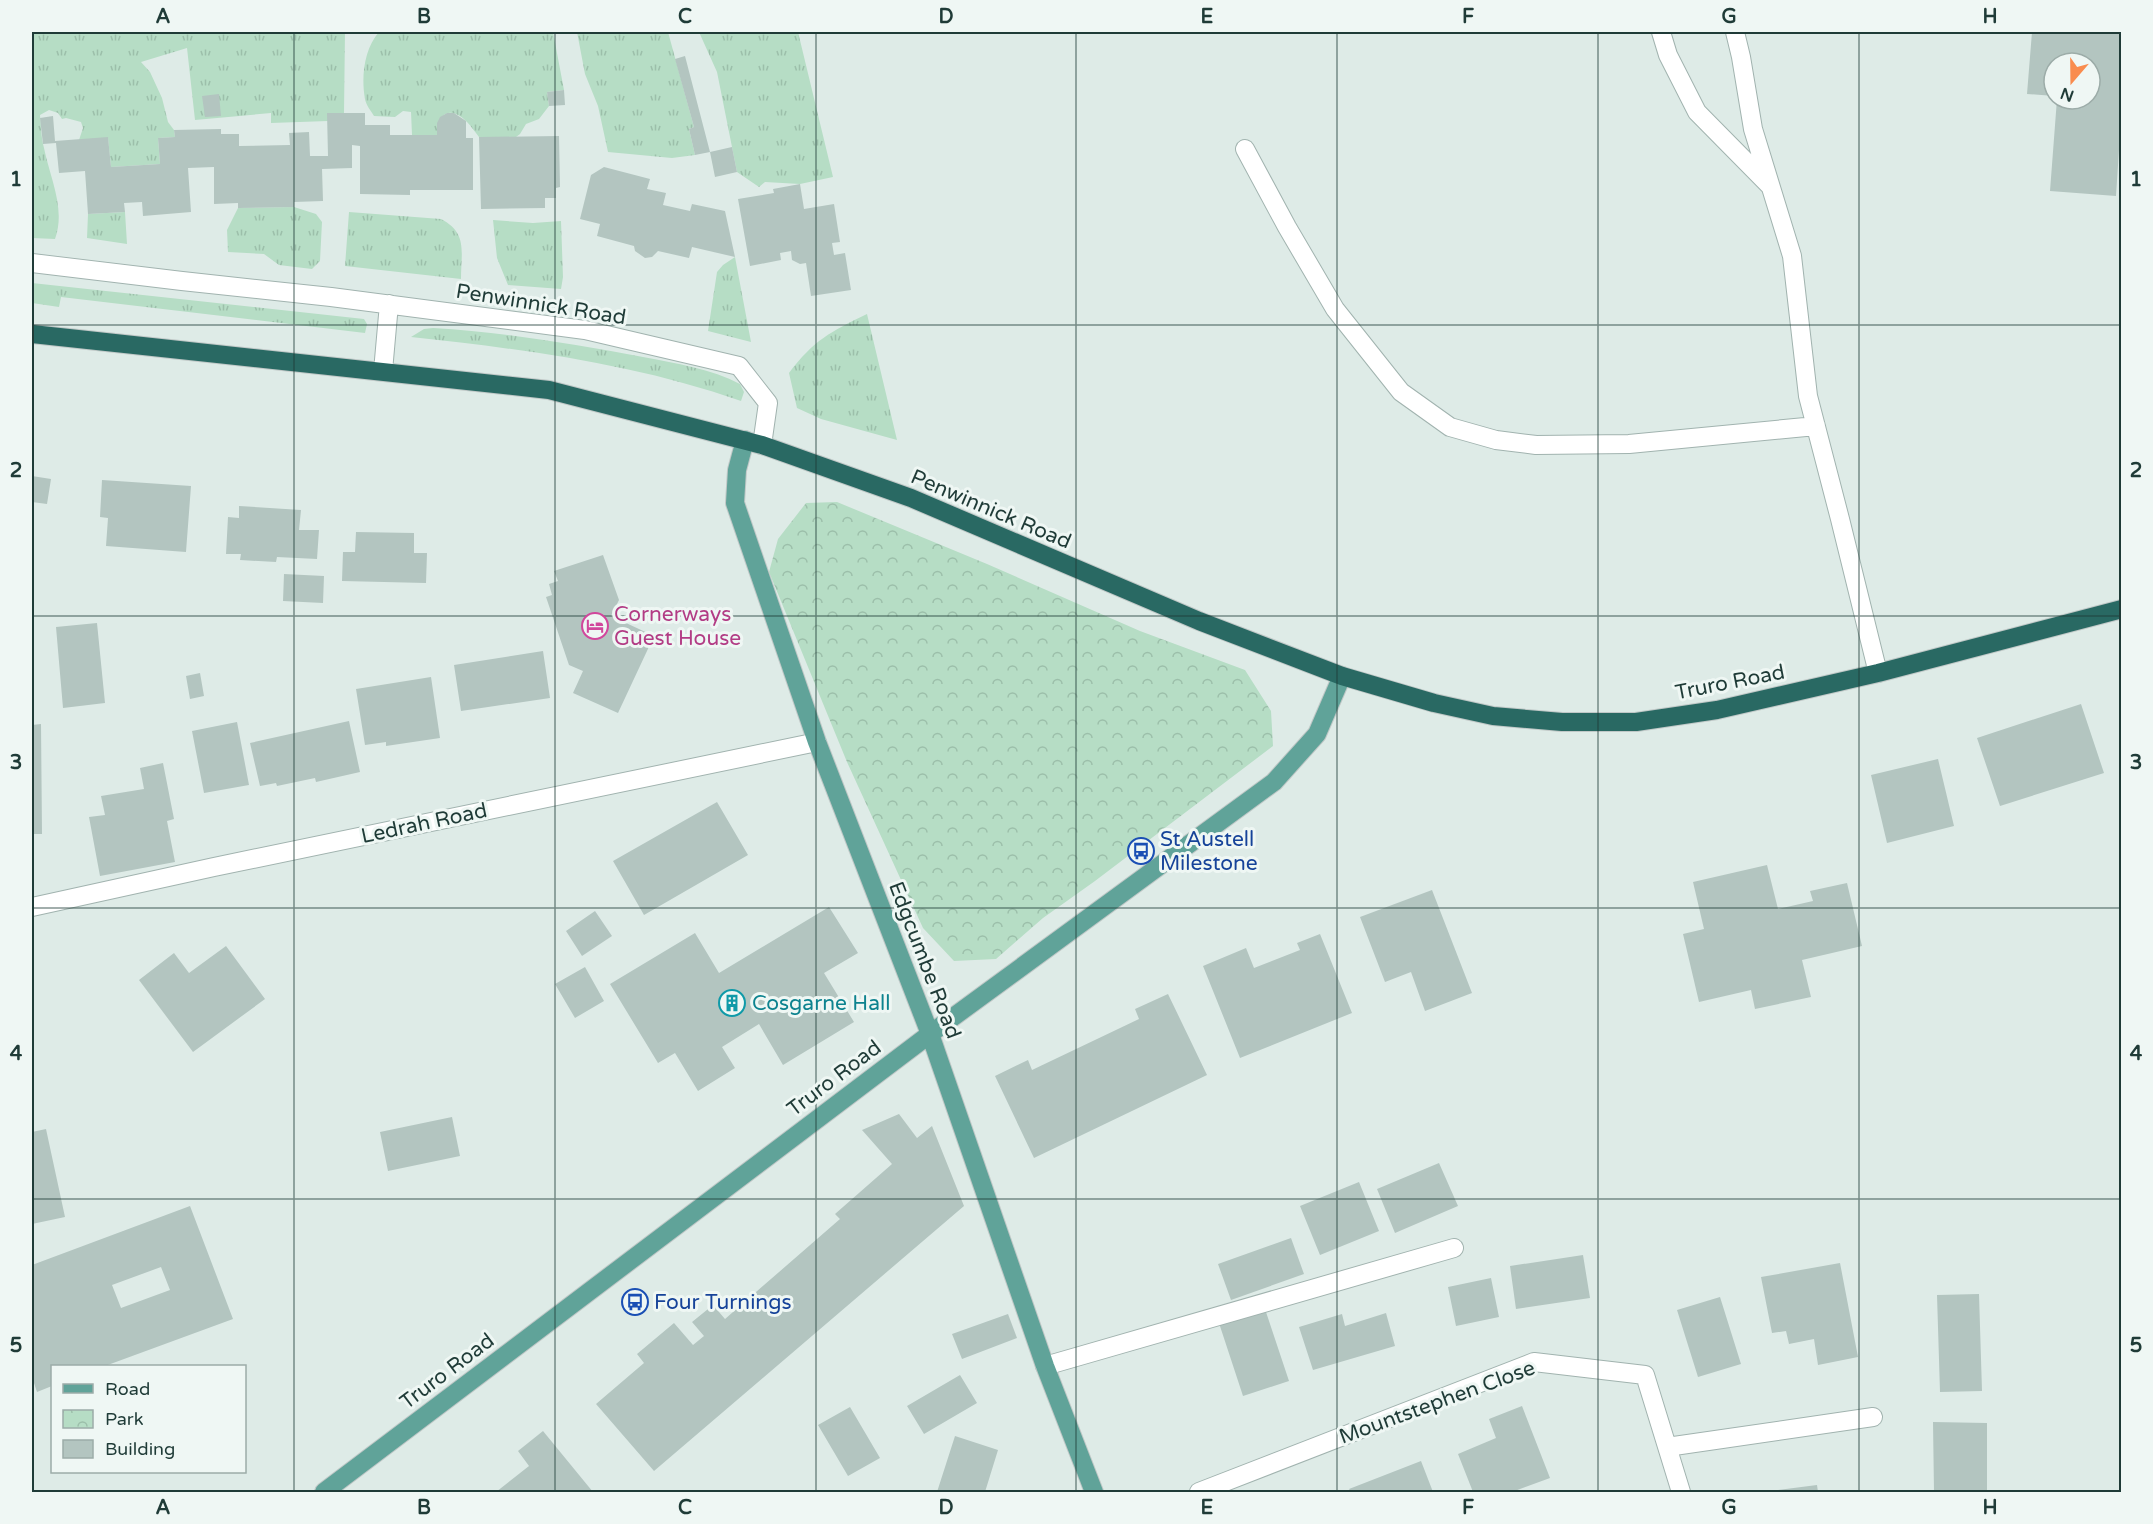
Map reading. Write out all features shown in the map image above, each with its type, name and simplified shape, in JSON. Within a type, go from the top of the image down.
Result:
[{"type":"highway","name":"Penwinnick Road","points":[[32,334],[549,390],[753,442],[911,498],[1200,621]]},
{"type":"highway","name":"Truro Road","points":[[1200,621],[1342,676],[1434,703],[1494,716],[1562,722],[1636,722],[1717,710],[1878,673],[2121,609]]},
{"type":"main road","name":"Edgcumbe Road","points":[[753,442],[737,470],[735,502],[817,742],[930,1034],[1045,1366],[1094,1492]]},
{"type":"main road","name":"Truro Road","points":[[324,1492],[930,1034],[1274,782],[1317,734],[1342,676]]},
{"type":"street","points":[[1661,32],[1668,55],[1697,112],[1771,188]]},
{"type":"street","points":[[1735,32],[1754,129],[1792,256],[1808,396],[1878,673]]},
{"type":"street","points":[[1245,149],[1335,309],[1401,392],[1450,427],[1496,440],[1536,445],[1629,444],[1816,426]]},
{"type":"street","name":"Penwinnick Road","points":[[32,262],[389,304],[585,330],[739,366],[768,403],[753,442]]},
{"type":"street","points":[[383,371],[389,304]]},
{"type":"street","name":"Ledrah Road","points":[[32,907],[817,742]]},
{"type":"street","points":[[1045,1366],[1454,1248]]},
{"type":"street","name":"Mountstephen Close","points":[[1199,1492],[1534,1362],[1645,1375],[1680,1492]]},
{"type":"street","points":[[1666,1447],[1873,1417]]},
{"type":"green space","points":[[32,32],[345,32],[344,113],[328,121],[271,123],[271,113],[195,120],[187,48],[141,62],[150,72],[162,98],[168,122],[174,130],[175,137],[158,138],[160,164],[111,167],[108,138],[79,140],[83,128],[81,122],[62,119],[58,113],[49,110],[40,115],[43,144],[56,194],[59,216],[55,239],[32,238]]},
{"type":"green space","points":[[379,32],[553,32],[564,90],[547,92],[549,106],[539,119],[526,124],[516,137],[479,137],[461,117],[450,113],[439,121],[437,135],[412,135],[411,112],[403,111],[395,117],[374,116],[367,106],[363,82],[365,64],[370,47]]},
{"type":"green space","points":[[577,32],[668,32],[694,127],[689,129],[695,155],[672,158],[608,152],[598,106],[585,74]]},
{"type":"green space","points":[[699,32],[798,32],[833,177],[800,184],[765,182],[759,187],[737,172],[717,72]]},
{"type":"green space","points":[[294,207],[316,214],[322,222],[320,261],[312,269],[279,265],[264,254],[228,252],[227,230],[238,208]]},
{"type":"green space","points":[[125,212],[127,244],[87,238],[88,214]]},
{"type":"green space","points":[[349,212],[441,219],[450,224],[456,230],[461,244],[461,279],[345,266]]},
{"type":"green space","points":[[493,220],[533,223],[561,221],[563,277],[561,289],[508,285],[497,258]]},
{"type":"green space","points":[[735,257],[751,342],[708,331],[717,272]]},
{"type":"green space","points":[[32,283],[364,319],[367,324],[365,333],[61,297],[59,307],[32,303]]},
{"type":"green space","points":[[867,314],[897,440],[821,419],[797,408],[789,373],[807,352],[824,338]]},
{"type":"green space","points":[[424,329],[539,339],[680,364],[729,379],[740,384],[744,392],[741,401],[701,388],[620,368],[537,353],[411,337]]},
{"type":"green space","points":[[837,502],[1140,631],[1245,670],[1271,711],[1273,746],[1043,918],[996,959],[954,961],[923,928],[847,762],[769,572],[778,539],[806,503]]},
{"type":"building","points":[[2032,32],[2121,32],[2121,119],[2116,196],[2050,191],[2056,111],[2102,111],[2102,51],[2042,51],[2042,95],[2027,94]]},
{"type":"building","points":[[685,56],[710,152],[695,155],[689,129],[694,127],[675,59]]},
{"type":"building","points":[[564,90],[565,105],[549,106],[547,92]]},
{"type":"building","points":[[219,94],[221,116],[205,117],[202,96]]},
{"type":"building","points":[[327,113],[365,113],[365,125],[390,125],[390,135],[437,135],[437,123],[440,117],[447,113],[454,113],[466,121],[466,138],[473,138],[473,190],[410,190],[410,195],[360,194],[360,146],[352,145],[352,168],[322,169],[323,201],[294,202],[294,207],[238,208],[238,203],[214,204],[214,167],[188,168],[191,212],[143,216],[142,202],[124,203],[125,212],[88,214],[85,171],[59,173],[56,143],[43,144],[40,118],[53,116],[55,141],[108,137],[111,167],[160,164],[158,138],[175,137],[174,130],[221,129],[221,134],[239,134],[239,146],[290,145],[289,133],[309,132],[310,156],[328,156]]},
{"type":"building","points":[[559,136],[560,187],[556,188],[556,198],[545,198],[545,208],[481,209],[479,137]]},
{"type":"building","points":[[732,147],[737,172],[715,177],[710,152]]},
{"type":"building","points":[[604,167],[650,179],[647,189],[666,193],[663,205],[690,211],[692,204],[725,211],[735,257],[692,247],[689,258],[658,251],[652,257],[645,258],[635,251],[634,246],[597,236],[600,224],[580,219],[591,175]]},
{"type":"building","points":[[800,184],[804,209],[834,204],[840,242],[832,243],[834,255],[845,253],[851,290],[811,296],[806,263],[800,264],[792,260],[791,251],[780,253],[781,260],[750,266],[738,199],[774,193],[773,189]]},
{"type":"building","points":[[32,476],[51,479],[47,504],[32,502]]},
{"type":"building","points":[[102,480],[191,486],[186,552],[106,546],[108,518],[100,517]]},
{"type":"building","points":[[239,506],[301,510],[299,530],[319,530],[317,559],[277,557],[276,562],[240,560],[241,554],[226,554],[228,517],[239,518]]},
{"type":"building","points":[[356,532],[414,533],[414,553],[427,553],[426,583],[342,581],[343,552],[355,552]]},
{"type":"building","name":"Cornerways Guest House","points":[[603,555],[619,600],[611,616],[654,636],[618,713],[573,693],[583,671],[569,665],[546,597],[552,595],[549,584],[558,581],[554,571]]},
{"type":"building","points":[[284,574],[324,576],[323,603],[283,601]]},
{"type":"building","points":[[97,623],[105,703],[63,708],[56,627]]},
{"type":"building","points":[[543,651],[550,698],[461,711],[454,665]]},
{"type":"building","points":[[200,673],[204,696],[190,699],[186,676]]},
{"type":"building","points":[[431,677],[440,738],[386,746],[386,742],[365,745],[356,689]]},
{"type":"building","points":[[2081,704],[2104,773],[2000,806],[1977,738]]},
{"type":"building","points":[[349,721],[360,772],[316,782],[315,778],[277,786],[276,783],[260,786],[250,743]]},
{"type":"building","points":[[237,722],[249,785],[204,793],[192,731]]},
{"type":"building","points":[[41,724],[42,834],[32,834],[32,725]]},
{"type":"building","points":[[1938,759],[1954,826],[1887,843],[1871,775]]},
{"type":"building","points":[[163,763],[174,819],[167,821],[175,862],[100,876],[89,817],[105,815],[101,796],[144,789],[140,768]]},
{"type":"building","points":[[717,802],[748,855],[644,915],[613,861]]},
{"type":"building","points":[[1767,865],[1778,909],[1813,901],[1810,891],[1847,883],[1862,946],[1802,960],[1811,997],[1755,1009],[1751,990],[1699,1002],[1683,934],[1704,929],[1693,882]]},
{"type":"building","points":[[1432,890],[1472,993],[1425,1011],[1411,972],[1385,982],[1360,917]]},
{"type":"building","name":"Cosgarne Hall","points":[[829,907],[858,953],[824,973],[854,1022],[783,1065],[759,1024],[722,1047],[735,1068],[698,1091],[675,1053],[658,1063],[610,984],[695,933],[719,973]]},
{"type":"building","points":[[595,911],[612,936],[582,956],[566,931]]},
{"type":"building","points":[[1320,934],[1352,1013],[1240,1058],[1203,966],[1246,948],[1254,968],[1300,950],[1297,943]]},
{"type":"building","points":[[226,946],[265,999],[193,1052],[139,980],[174,953],[189,973]]},
{"type":"building","points":[[585,967],[604,1001],[575,1018],[555,984]]},
{"type":"building","points":[[1168,994],[1207,1075],[1034,1158],[995,1076],[1028,1060],[1032,1070],[1139,1019],[1135,1009]]},
{"type":"building","points":[[899,1114],[917,1138],[932,1126],[964,1206],[654,1471],[596,1404],[644,1363],[637,1354],[674,1323],[693,1345],[704,1336],[692,1322],[713,1305],[725,1319],[840,1219],[835,1214],[892,1164],[862,1130]]},
{"type":"building","points":[[452,1117],[460,1156],[388,1171],[380,1132]]},
{"type":"building","points":[[46,1129],[65,1217],[32,1224],[32,1132]]},
{"type":"building","points":[[1439,1163],[1458,1206],[1395,1233],[1377,1189]]},
{"type":"building","points":[[1359,1182],[1379,1231],[1320,1255],[1300,1206]]},
{"type":"building","points":[[190,1206],[233,1319],[108,1365],[51,1365],[51,1386],[37,1392],[32,1377],[32,1265]],"holes":[[[161,1267],[170,1290],[121,1308],[112,1285]]]},
{"type":"building","points":[[1291,1238],[1304,1274],[1231,1300],[1218,1264]]},
{"type":"building","points":[[1583,1255],[1590,1298],[1516,1309],[1510,1266]]},
{"type":"building","points":[[1840,1263],[1858,1357],[1818,1365],[1814,1339],[1789,1344],[1786,1331],[1772,1333],[1761,1277]]},
{"type":"building","points":[[1491,1278],[1499,1317],[1456,1326],[1448,1287]]},
{"type":"building","points":[[1979,1294],[1982,1391],[1940,1392],[1937,1295]]},
{"type":"building","points":[[1720,1297],[1741,1364],[1698,1377],[1677,1310]]},
{"type":"building","points":[[1263,1303],[1289,1381],[1243,1396],[1217,1317]]},
{"type":"building","points":[[1386,1313],[1395,1346],[1313,1370],[1299,1327],[1342,1314],[1345,1326]]},
{"type":"building","points":[[1008,1314],[1017,1338],[962,1359],[952,1334]]},
{"type":"building","points":[[960,1375],[977,1403],[924,1434],[907,1406]]},
{"type":"building","points":[[1522,1406],[1550,1478],[1512,1492],[1473,1492],[1458,1454],[1496,1438],[1489,1419]]},
{"type":"building","points":[[850,1407],[880,1458],[848,1476],[818,1425]]},
{"type":"building","points":[[1933,1422],[1987,1423],[1987,1492],[1934,1492]]},
{"type":"building","points":[[543,1431],[593,1492],[496,1492],[529,1466],[518,1451]]},
{"type":"building","points":[[955,1436],[998,1450],[985,1492],[937,1492]]},
{"type":"building","points":[[1421,1461],[1433,1492],[1351,1492],[1349,1489]]},
{"type":"building","points":[[1817,1485],[1818,1492],[1771,1492],[1771,1491]]},
{"type":"place","name":"Cornerways Guest House","points":[[595,626]]},
{"type":"place","name":"St Austell Milestone","points":[[1141,851]]},
{"type":"place","name":"Cosgarne Hall","points":[[732,1003]]},
{"type":"place","name":"Four Turnings","points":[[635,1302]]}]
